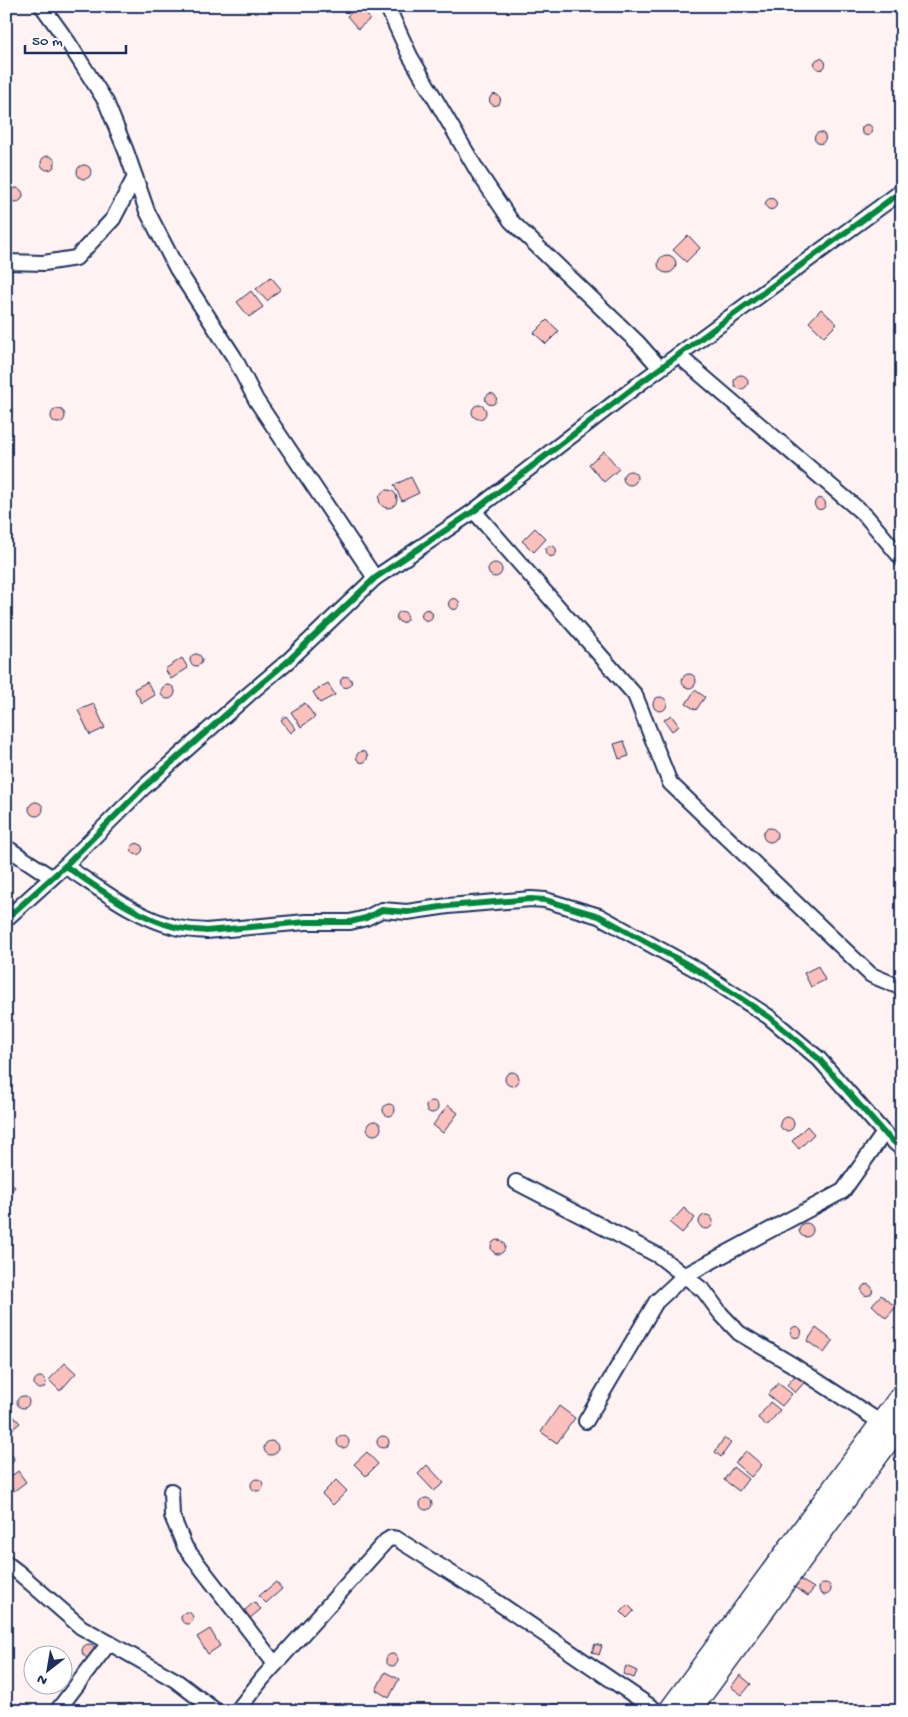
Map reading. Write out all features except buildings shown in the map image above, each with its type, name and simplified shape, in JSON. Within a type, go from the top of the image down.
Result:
[{"type":"main road","points":[[668,1711],[902,1393]]},
{"type":"main road","points":[[691,1711],[902,1424]]},
{"type":"street","points":[[42,6],[68,42],[106,102],[147,210],[177,269],[234,357],[256,400],[375,578]]},
{"type":"street","points":[[386,6],[410,56],[478,172],[511,221],[638,343],[660,368]]},
{"type":"street","points":[[6,262],[44,263],[76,258],[113,219],[135,177]]},
{"type":"street","points":[[6,919],[65,866],[143,788],[288,661],[375,578],[474,511],[660,368],[902,191]]},
{"type":"street","points":[[678,355],[866,516],[902,559]]},
{"type":"street","points":[[474,511],[635,695],[670,783],[872,975],[902,988]]},
{"type":"street","points":[[6,847],[51,877]]},
{"type":"street","points":[[65,866],[140,913],[175,928],[192,930],[206,931],[306,922],[350,922],[366,918],[382,910],[407,912],[448,906],[531,899],[546,900],[599,916],[699,971],[769,1017],[819,1059],[884,1133],[902,1149]]},
{"type":"street","points":[[586,1421],[656,1302],[684,1276],[843,1191],[884,1133]]},
{"type":"street","points":[[516,1182],[659,1256],[704,1291],[721,1314],[739,1333],[793,1365],[880,1422]]},
{"type":"street","points":[[171,1491],[172,1516],[185,1547],[275,1664]]},
{"type":"street","points":[[237,1711],[275,1664],[390,1538],[397,1539],[494,1600],[658,1711]]},
{"type":"street","points":[[6,1563],[81,1627],[175,1680],[216,1711]]},
{"type":"street","points":[[57,1711],[109,1643]]},
{"type":"cycle path","points":[[6,919],[65,866],[143,788],[288,661],[375,578],[474,511],[640,383],[902,191]]},
{"type":"cycle path","points":[[65,866],[132,909],[160,922],[190,930],[206,931],[306,922],[350,922],[366,918],[382,910],[407,912],[448,906],[531,899],[545,900],[599,916],[699,971],[769,1017],[819,1059],[884,1133],[902,1149]]}]
